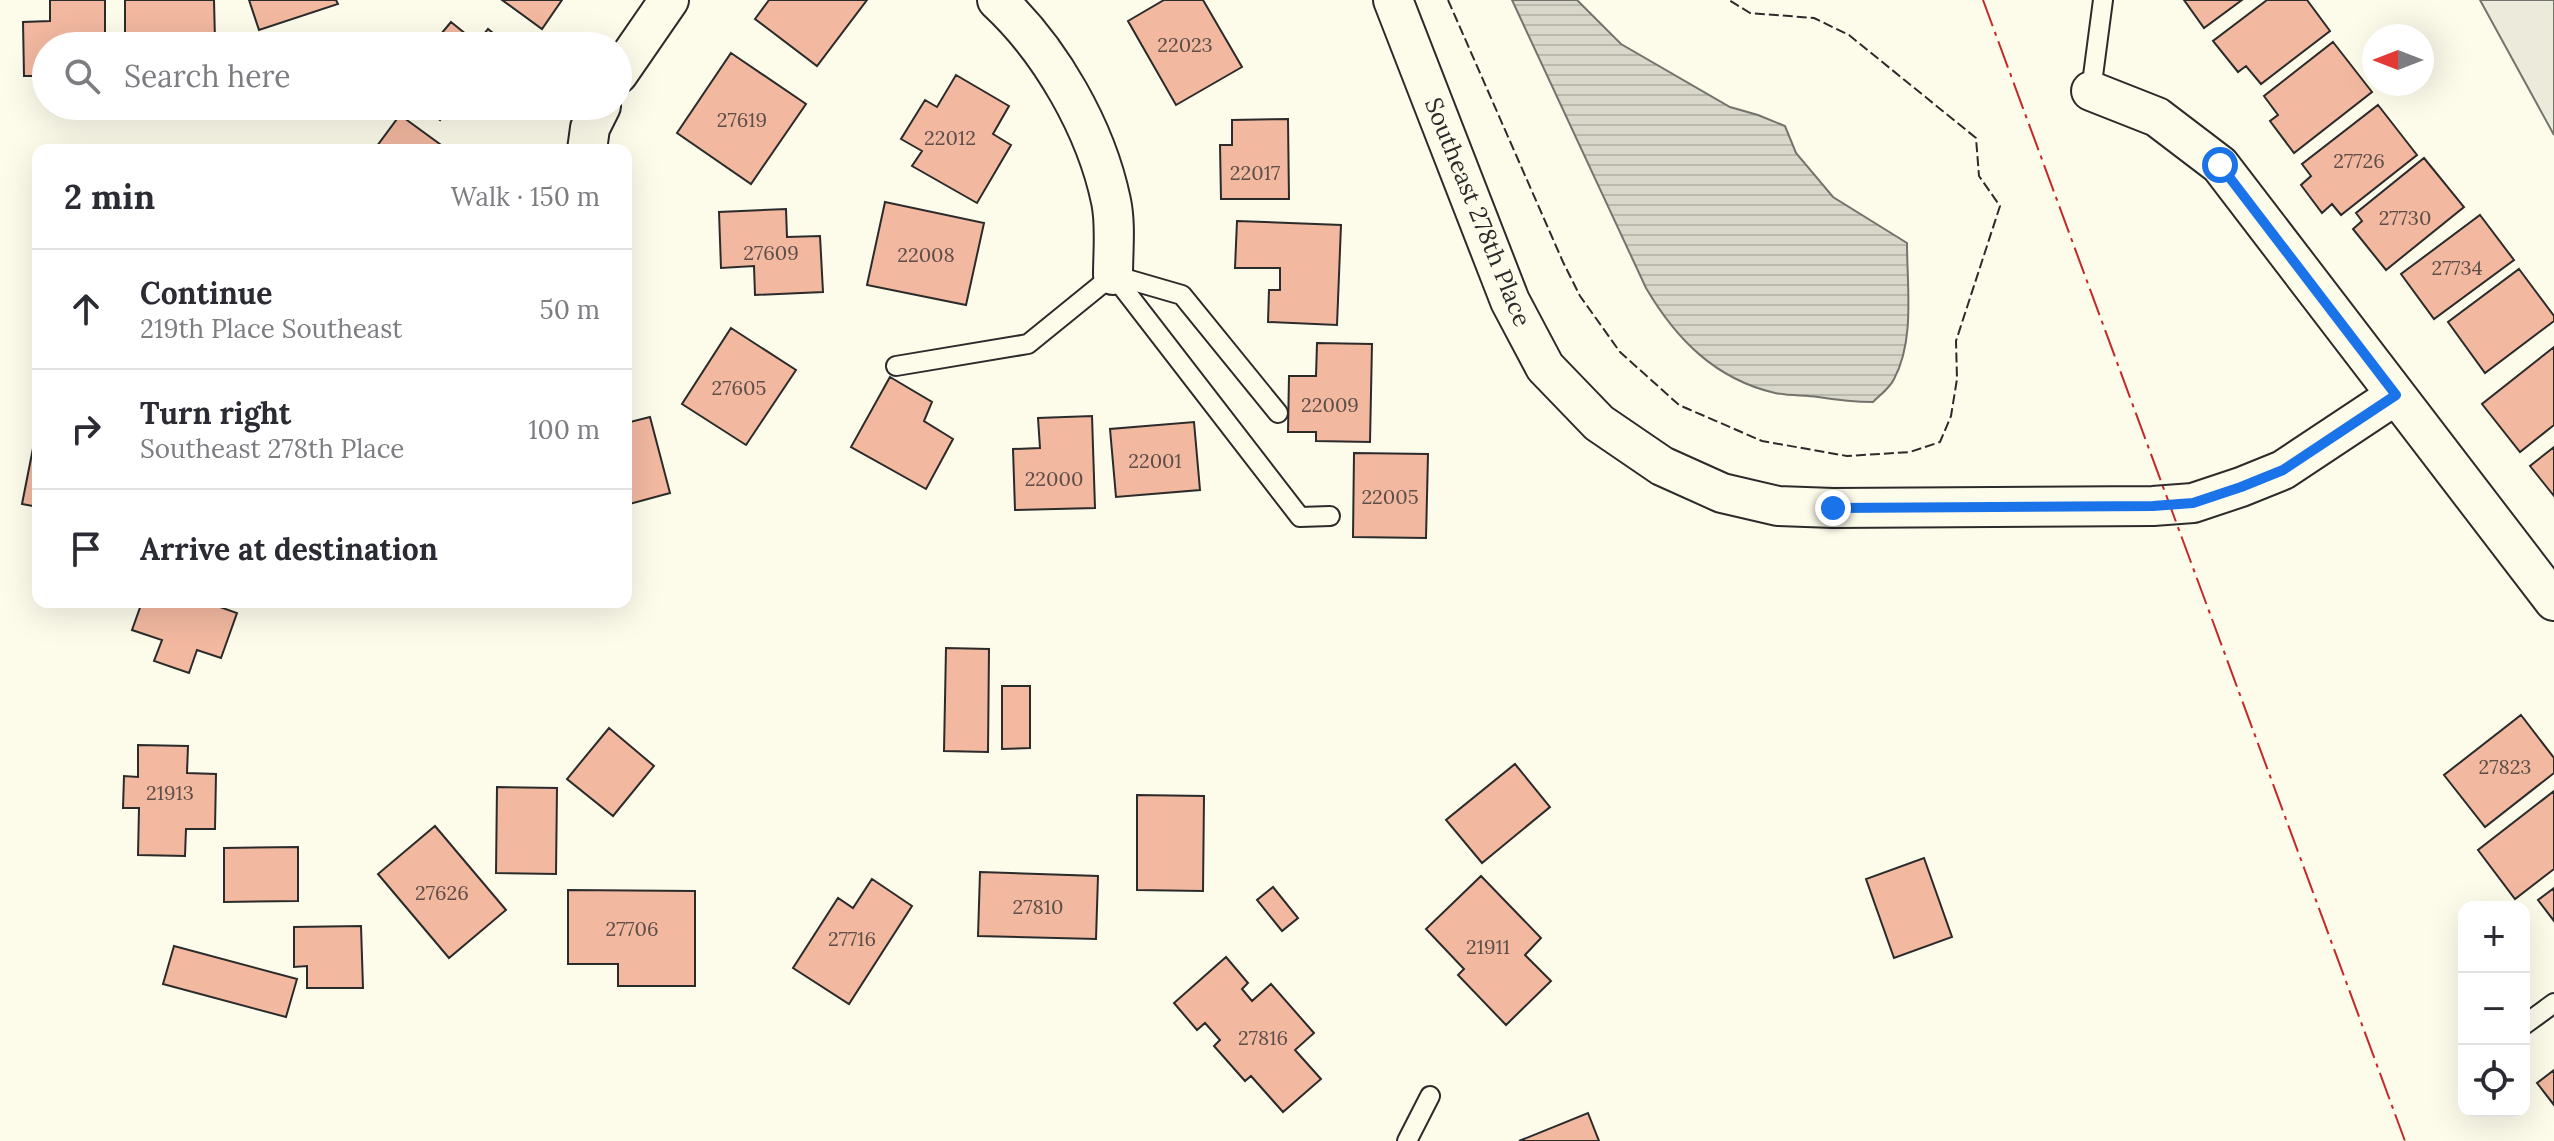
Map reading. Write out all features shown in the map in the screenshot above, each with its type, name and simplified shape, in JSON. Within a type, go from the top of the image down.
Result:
[{"type":"street","points":[[632,54],[669,0]]},
{"type":"street","points":[[997,0],[1042,52],[1076,106],[1096,147],[1112,204],[1113,275]]},
{"type":"street","name":"Southeast 278th Place","points":[[1393,0],[1510,301],[1545,367],[1599,423],[1662,466],[1722,493],[1778,506],[1833,508],[2153,506],[2193,503],[2283,470],[2396,395]]},
{"type":"street","points":[[2091,91],[2157,117],[2220,165],[2554,601]]},
{"type":"street","points":[[588,144],[594,120]]},
{"type":"lane","points":[[2091,91],[2103,0]]},
{"type":"lane","points":[[896,366],[1028,344],[1113,275]]},
{"type":"lane","points":[[1113,275],[1182,295],[1278,413]]},
{"type":"lane","points":[[1113,275],[1300,517],[1330,516]]},
{"type":"lane","points":[[2530,1021],[2554,1003]]},
{"type":"lane","points":[[1407,1141],[1430,1096]]},
{"type":"shaded area","points":[[1512,0],[1577,0],[1621,44],[1730,107],[1785,126],[1796,153],[1833,197],[1907,243],[1905,347],[1901,364],[1885,391],[1873,402],[1775,393],[1734,378],[1684,340],[1646,288]]},
{"type":"shaded area","points":[[2480,0],[2554,0],[2554,135]]},
{"type":"building","points":[[50,0],[105,0],[105,32],[32,32],[32,76],[24,76],[23,22],[50,21]]},
{"type":"building","points":[[125,0],[214,0],[215,32],[125,32]]},
{"type":"building","points":[[249,0],[336,0],[338,4],[259,30]]},
{"type":"building","points":[[502,0],[562,0],[542,29]]},
{"type":"building","points":[[769,0],[867,0],[817,66],[755,19]]},
{"type":"building","points":[[1164,0],[1203,0],[1242,67],[1176,105],[1128,21]]},
{"type":"building","points":[[2184,0],[2242,0],[2204,28]]},
{"type":"building","points":[[2267,0],[2307,0],[2330,31],[2261,84],[2246,66],[2238,72],[2213,41]]},
{"type":"building","points":[[451,22],[463,32],[443,32]]},
{"type":"building","points":[[2333,42],[2362,79],[2362,96],[2367,96],[2294,153],[2270,121],[2278,115],[2264,96]]},
{"type":"building","points":[[731,53],[806,104],[751,184],[677,133]]},
{"type":"building","points":[[956,75],[1009,106],[993,134],[1011,145],[977,203],[912,166],[922,151],[901,139],[925,100],[937,107]]},
{"type":"building","points":[[2378,105],[2417,155],[2341,215],[2332,204],[2322,213],[2301,185],[2311,176],[2302,164]]},
{"type":"building","points":[[1288,119],[1289,199],[1221,199],[1220,145],[1232,145],[1232,120]]},
{"type":"building","points":[[396,120],[407,120],[440,144],[378,144]]},
{"type":"building","points":[[2424,158],[2464,207],[2386,270],[2353,229],[2362,221],[2356,213]]},
{"type":"building","points":[[885,202],[984,223],[966,305],[867,285]]},
{"type":"building","points":[[786,209],[787,237],[820,236],[823,292],[755,295],[754,266],[721,268],[719,212]]},
{"type":"building","points":[[2480,215],[2514,260],[2434,319],[2401,274]]},
{"type":"building","points":[[1237,221],[1341,225],[1337,325],[1268,322],[1269,290],[1280,290],[1280,268],[1235,268]]},
{"type":"building","points":[[2519,269],[2554,316],[2554,321],[2485,373],[2448,322]]},
{"type":"building","points":[[731,328],[796,370],[746,445],[682,404]]},
{"type":"building","points":[[1317,343],[1372,344],[1370,442],[1316,441],[1316,432],[1288,432],[1289,376],[1316,376]]},
{"type":"building","points":[[2554,347],[2554,425],[2520,452],[2482,404]]},
{"type":"building","points":[[890,377],[932,402],[924,421],[953,439],[926,489],[851,447]]},
{"type":"building","points":[[1092,416],[1095,508],[1015,510],[1013,449],[1040,448],[1038,418]]},
{"type":"building","points":[[650,417],[670,493],[632,503],[632,422]]},
{"type":"building","points":[[1194,422],[1200,490],[1116,497],[1110,429]]},
{"type":"building","points":[[2554,447],[2554,496],[2530,466]]},
{"type":"building","points":[[32,453],[32,506],[22,504]]},
{"type":"building","points":[[1354,453],[1428,454],[1426,538],[1353,537]]},
{"type":"building","points":[[140,608],[223,608],[237,613],[221,658],[197,650],[189,673],[154,661],[162,640],[132,630]]},
{"type":"building","points":[[946,648],[989,649],[988,752],[944,751]]},
{"type":"building","points":[[1002,686],[1030,686],[1030,748],[1002,749]]},
{"type":"building","points":[[2521,715],[2554,758],[2554,773],[2485,827],[2444,775]]},
{"type":"building","points":[[609,728],[654,766],[613,816],[567,779]]},
{"type":"building","points":[[138,745],[188,746],[187,773],[216,774],[215,829],[186,829],[185,856],[138,855],[139,808],[123,808],[124,776],[138,777]]},
{"type":"building","points":[[1515,764],[1550,807],[1482,863],[1446,820]]},
{"type":"building","points":[[497,787],[557,788],[556,874],[496,873]]},
{"type":"building","points":[[2554,791],[2554,869],[2515,899],[2478,850]]},
{"type":"building","points":[[1137,795],[1204,796],[1203,891],[1137,890]]},
{"type":"building","points":[[435,826],[506,910],[449,958],[378,874]]},
{"type":"building","points":[[298,847],[298,901],[224,902],[224,848]]},
{"type":"building","points":[[1924,858],[1952,937],[1894,958],[1866,879]]},
{"type":"building","points":[[980,872],[1098,876],[1096,939],[978,936]]},
{"type":"building","points":[[1481,876],[1541,938],[1525,955],[1551,981],[1506,1025],[1458,975],[1464,969],[1426,929]]},
{"type":"building","points":[[872,879],[912,906],[849,1004],[793,968],[838,898],[853,908]]},
{"type":"building","points":[[1273,887],[1298,918],[1282,931],[1257,900]]},
{"type":"building","points":[[2554,888],[2554,921],[2538,900]]},
{"type":"building","points":[[568,890],[695,891],[695,986],[618,986],[618,964],[568,964]]},
{"type":"building","points":[[361,926],[363,988],[307,988],[307,966],[294,967],[294,927]]},
{"type":"building","points":[[174,946],[297,979],[286,1017],[163,984]]},
{"type":"building","points":[[1226,957],[1248,983],[1242,989],[1252,1001],[1271,984],[1314,1033],[1295,1050],[1321,1079],[1283,1112],[1251,1076],[1245,1081],[1214,1046],[1220,1040],[1205,1023],[1197,1030],[1174,1003]]},
{"type":"building","points":[[2554,1070],[2554,1105],[2537,1083]]},
{"type":"building","points":[[1588,1113],[1599,1141],[1519,1141]]},
{"type":"fence","points":[[1448,0],[1563,262],[1580,296],[1620,352],[1679,405],[1762,441],[1847,456],[1910,452],[1940,442],[1951,416],[1957,379],[1956,341],[2000,206],[1979,176],[1976,138],[1849,35],[1814,18],[1750,13],[1729,0]]},
{"type":"power","points":[[1983,0],[2405,1141]]},
{"type":"route","points":[[1833,508],[2153,506],[2193,503],[2283,470],[2396,395],[2220,165]]}]
